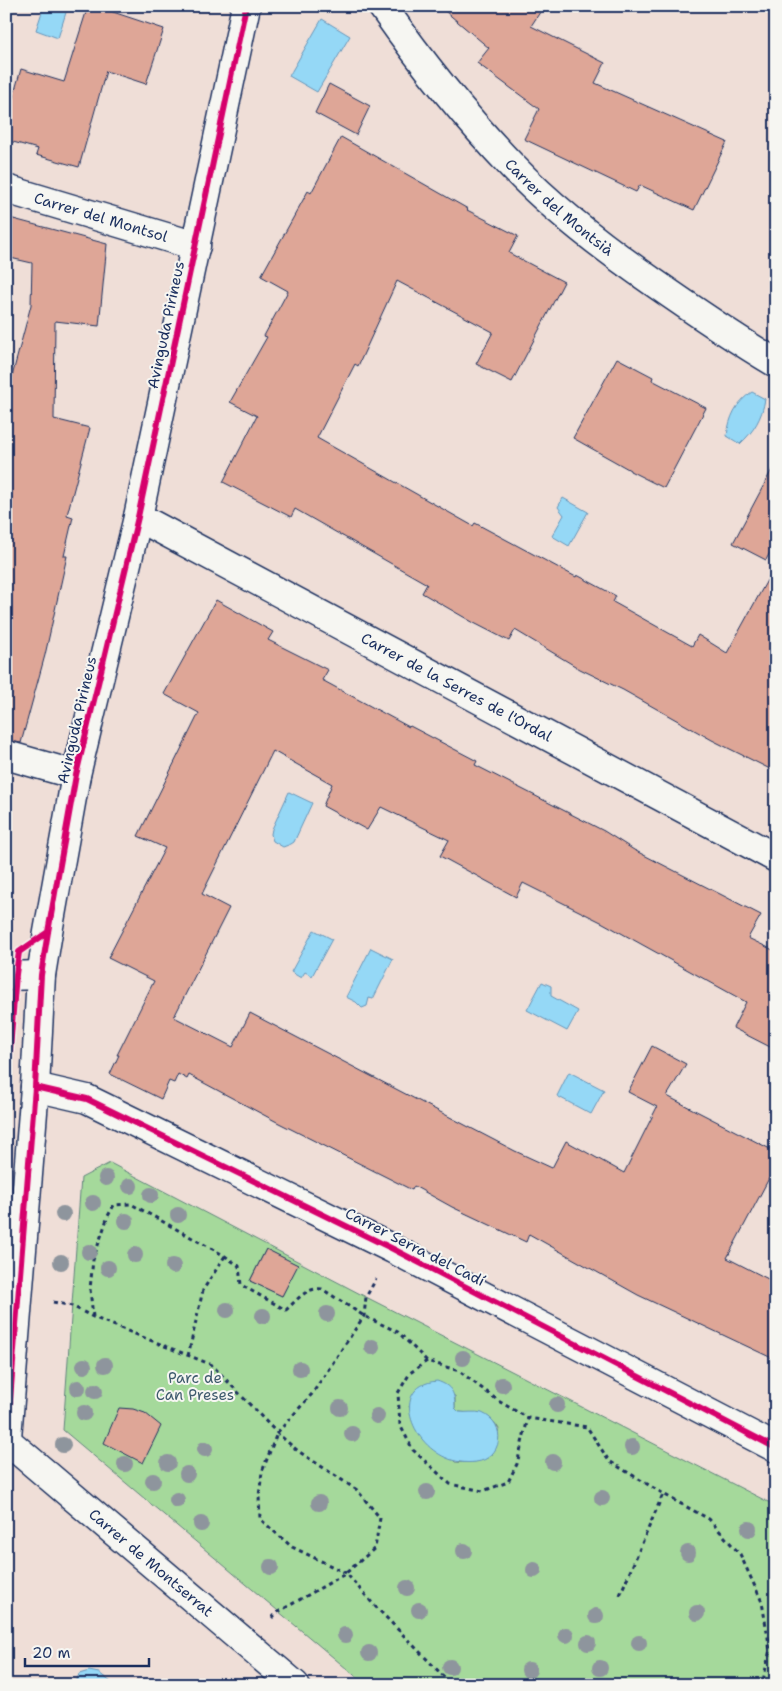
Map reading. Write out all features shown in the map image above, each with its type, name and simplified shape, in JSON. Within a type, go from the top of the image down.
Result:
[{"type":"street","name":"Avinguda Pirineus","points":[[6,1443],[41,975],[76,775],[138,517],[246,6]]},
{"type":"street","name":"Carrer del Montsià","points":[[382,6],[452,100],[514,168],[565,215],[627,264],[719,328],[776,363]]},
{"type":"street","name":"Carrer del Montsol","points":[[6,189],[196,246]]},
{"type":"street","name":"Carrer de la Serres de l'Ordal","points":[[138,517],[776,858]]},
{"type":"street","points":[[6,755],[76,775]]},
{"type":"street","points":[[6,976],[16,974],[41,975]]},
{"type":"street","name":"Carrer Serra del Cadí","points":[[34,1088],[88,1099],[105,1107],[393,1249],[776,1448]]},
{"type":"street","name":"Carrer de Montserrat","points":[[6,1443],[296,1685]]},
{"type":"path","points":[[93,1317],[90,1289],[93,1260],[108,1216],[114,1205],[131,1204],[225,1256],[238,1266],[241,1284],[286,1310],[305,1292],[314,1288],[322,1288],[364,1316],[398,1332],[427,1361],[459,1371],[500,1402],[528,1418],[587,1427],[609,1461],[709,1519],[740,1554],[762,1602],[764,1612],[770,1650],[762,1685]]},
{"type":"path","points":[[188,1356],[203,1290],[225,1256]]},
{"type":"path","points":[[380,1272],[366,1297],[364,1316],[312,1394],[277,1433],[262,1472],[259,1496],[260,1519],[292,1547],[346,1573],[374,1605],[452,1685]]},
{"type":"path","points":[[50,1301],[62,1303],[212,1365],[277,1433],[298,1451],[357,1490],[380,1518],[376,1548],[346,1573],[278,1612],[267,1625]]},
{"type":"path","points":[[427,1361],[410,1373],[398,1393],[400,1425],[413,1450],[450,1484],[483,1491],[508,1482],[518,1464],[528,1418]]},
{"type":"path","points":[[620,1595],[663,1494]]},
{"type":"green space","name":"Parc de Can Preses","points":[[110,1163],[366,1297],[776,1506],[776,1685],[366,1685],[63,1430],[81,1178]],"holes":[[[266,1249],[297,1265],[282,1296],[250,1281]],[[414,1394],[455,1396],[455,1408],[459,1412],[482,1415],[491,1419],[499,1429],[492,1455],[484,1460],[475,1462],[455,1462],[409,1407]]]},
{"type":"water","points":[[44,6],[68,6],[58,38],[36,30]]},
{"type":"water","points":[[322,19],[350,36],[317,92],[289,76]]},
{"type":"water","points":[[752,392],[765,399],[764,406],[757,424],[740,444],[727,436],[728,429],[734,411],[746,396]]},
{"type":"water","points":[[563,498],[588,512],[569,546],[552,536],[564,515],[558,507]]},
{"type":"water","points":[[289,792],[312,803],[294,842],[283,847],[273,841],[271,834]]},
{"type":"water","points":[[314,930],[332,939],[312,976],[305,972],[301,978],[291,972]]},
{"type":"water","points":[[371,948],[393,959],[373,999],[369,998],[367,1006],[362,1008],[356,1002],[346,997]]},
{"type":"water","points":[[542,982],[551,986],[551,996],[578,1011],[567,1031],[527,1010]]},
{"type":"water","points":[[569,1072],[604,1090],[591,1114],[557,1096]]},
{"type":"water","points":[[437,1381],[446,1385],[452,1391],[455,1408],[459,1412],[482,1413],[496,1425],[498,1440],[492,1455],[476,1462],[456,1461],[438,1453],[424,1441],[414,1426],[410,1411],[411,1397],[420,1386]]},
{"type":"water","points":[[89,1671],[99,1673],[115,1685],[75,1685],[79,1674]]},
{"type":"building","points":[[88,6],[95,6],[164,29],[146,84],[106,71],[79,167],[36,155],[38,149],[6,140],[6,122],[21,69],[64,82]]},
{"type":"building","points":[[439,6],[544,6],[531,26],[605,63],[595,83],[727,142],[694,210],[640,185],[636,192],[524,139],[539,109],[477,63],[489,48]]},
{"type":"building","points":[[329,84],[370,106],[356,135],[315,113]]},
{"type":"building","points":[[341,137],[467,210],[518,236],[509,253],[564,282],[512,382],[476,364],[493,332],[397,281],[358,366],[355,364],[317,438],[473,526],[475,523],[576,577],[577,575],[616,596],[613,602],[692,646],[698,635],[727,653],[776,564],[776,772],[580,669],[515,630],[509,641],[474,623],[422,593],[427,584],[295,509],[291,517],[223,482],[257,416],[230,402],[267,337],[264,336],[288,291],[261,276],[308,191],[311,193]]},
{"type":"building","points":[[6,217],[107,244],[99,326],[55,321],[54,419],[90,428],[67,515],[73,517],[64,556],[67,556],[45,655],[21,743],[6,740],[6,399],[31,305],[32,263],[6,257]]},
{"type":"building","points":[[617,358],[653,377],[652,380],[706,408],[664,488],[573,438]]},
{"type":"building","points":[[776,462],[776,541],[766,560],[733,543]]},
{"type":"building","points":[[216,600],[273,632],[268,640],[328,670],[322,680],[477,761],[475,765],[761,915],[748,938],[773,950],[776,945],[776,1050],[733,1028],[746,1002],[603,923],[523,883],[516,897],[440,856],[449,840],[381,807],[367,830],[323,806],[332,784],[273,751],[202,894],[229,908],[174,1017],[233,1047],[250,1013],[515,1151],[552,1168],[566,1141],[624,1173],[657,1107],[628,1092],[652,1046],[686,1064],[667,1096],[776,1152],[776,1165],[727,1258],[776,1283],[776,1360],[638,1295],[529,1234],[526,1242],[452,1207],[414,1186],[412,1190],[189,1075],[187,1079],[178,1074],[174,1083],[169,1081],[161,1099],[110,1074],[119,1055],[117,1055],[154,981],[108,958],[165,848],[138,836],[199,713],[164,694]]},
{"type":"building","points":[[266,1249],[298,1265],[282,1296],[250,1281]]},
{"type":"building","points":[[119,1408],[133,1409],[145,1413],[161,1426],[143,1463],[104,1443]]},
{"type":"cycle path","points":[[6,1450],[35,1087],[41,975],[48,932],[76,775],[138,517],[246,6]]},
{"type":"cycle path","points":[[6,1099],[19,952],[48,932]]},
{"type":"cycle path","points":[[35,1087],[87,1099],[393,1249],[776,1448]]}]
